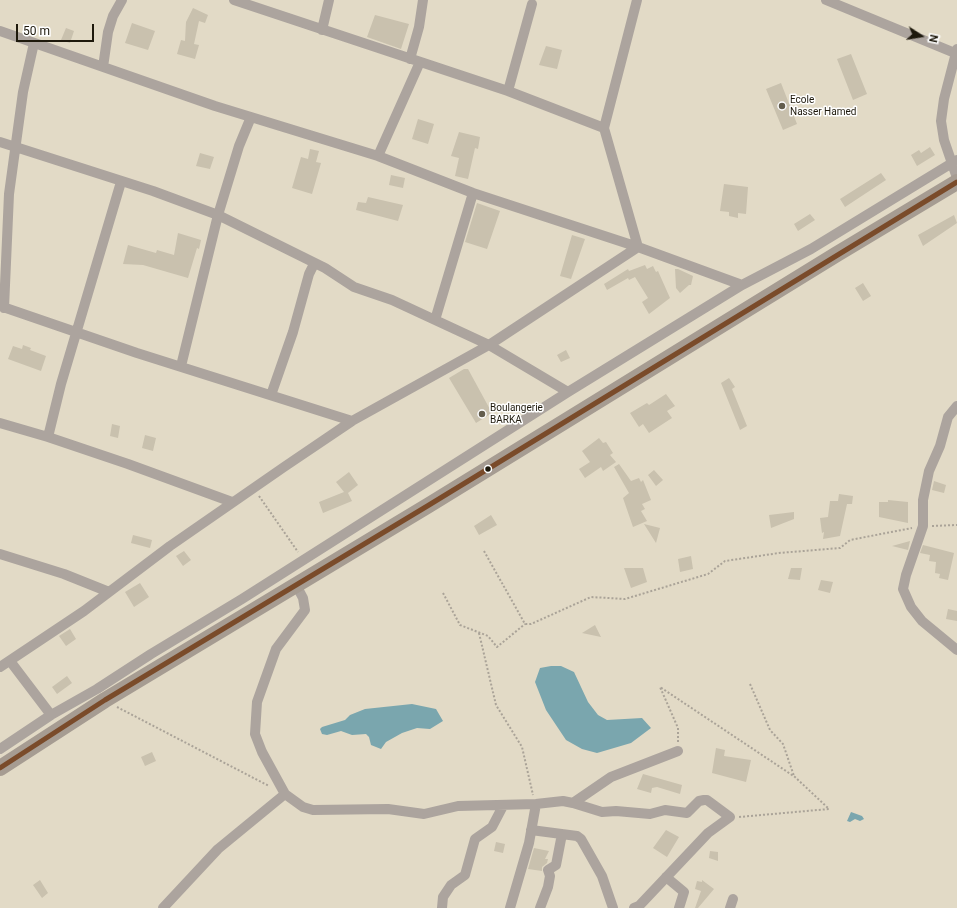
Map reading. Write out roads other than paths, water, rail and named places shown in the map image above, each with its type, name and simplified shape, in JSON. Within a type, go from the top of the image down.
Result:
[{"type":"main road","points":[[0,768],[105,700],[296,585],[836,254],[957,182]]},
{"type":"street","points":[[103,67],[108,32],[113,16],[122,0]]},
{"type":"street","points":[[234,0],[508,91],[604,128]]},
{"type":"street","points":[[322,30],[329,0]]},
{"type":"street","points":[[410,59],[420,27],[423,0]]},
{"type":"street","points":[[637,0],[604,128],[638,247]]},
{"type":"street","points":[[826,0],[957,53],[944,99],[941,121],[944,140],[955,161],[957,178]]},
{"type":"street","points":[[508,91],[530,1]]},
{"type":"street","points":[[0,31],[215,106],[378,156],[473,194],[638,247],[742,285]]},
{"type":"street","points":[[34,43],[23,92],[9,194],[2,307],[77,333],[352,422]]},
{"type":"street","points":[[378,156],[420,62]]},
{"type":"street","points":[[181,366],[218,215],[239,146],[251,117]]},
{"type":"street","points":[[0,142],[16,146],[218,215],[253,231],[354,287],[392,300],[489,345],[568,392]]},
{"type":"street","points":[[0,749],[51,715],[98,689],[568,392],[742,285],[817,245],[955,161]]},
{"type":"street","points":[[48,438],[61,384],[121,182]]},
{"type":"street","points":[[435,320],[473,194]]},
{"type":"street","points":[[0,667],[84,611],[252,487],[352,422],[489,345],[638,247]]},
{"type":"street","points":[[271,395],[293,332],[309,274],[314,264]]},
{"type":"street","points":[[957,406],[948,417],[940,446],[929,471],[923,500],[923,526],[902,590],[910,608],[922,622],[957,650]]},
{"type":"street","points":[[0,423],[128,464],[232,502]]},
{"type":"street","points":[[0,554],[50,570],[109,592]]},
{"type":"street","points":[[296,585],[303,598],[305,610],[276,650],[257,702],[256,714],[255,734],[257,742],[284,794],[294,802],[313,810],[388,809],[424,814],[458,806],[503,806],[563,801],[573,802],[602,812],[650,814],[665,810],[687,813],[699,801],[707,800],[730,818],[708,833],[639,906],[634,908]]},
{"type":"street","points":[[10,660],[51,715]]},
{"type":"street","points":[[573,802],[611,777],[678,751]]},
{"type":"street","points":[[163,908],[218,849],[284,794]]},
{"type":"street","points":[[510,908],[526,854],[536,804]]},
{"type":"street","points":[[442,908],[443,897],[451,885],[465,875],[475,839],[492,827],[503,806]]},
{"type":"street","points":[[531,830],[577,836],[581,840],[602,876],[613,908]]},
{"type":"street","points":[[540,908],[548,887],[550,876],[548,870],[556,865],[562,834]]},
{"type":"street","points":[[666,877],[684,892],[679,908]]},
{"type":"water","points":[[561,666],[574,672],[588,702],[598,715],[607,720],[642,718],[651,728],[631,743],[597,753],[582,749],[566,740],[546,710],[535,682],[540,668]]},
{"type":"water","points":[[412,704],[436,709],[443,721],[430,729],[417,728],[402,733],[386,742],[381,749],[371,745],[369,737],[366,734],[352,735],[341,731],[327,735],[322,734],[320,729],[322,727],[345,720],[350,715],[365,709]]},
{"type":"water","points":[[851,812],[862,816],[864,819],[860,821],[855,819],[850,822],[847,821]]},
{"type":"place","name":"Ecole Nasser Hamed","points":[[782,106]]},
{"type":"place","name":"Boulangerie BARKA","points":[[482,414]]}]
